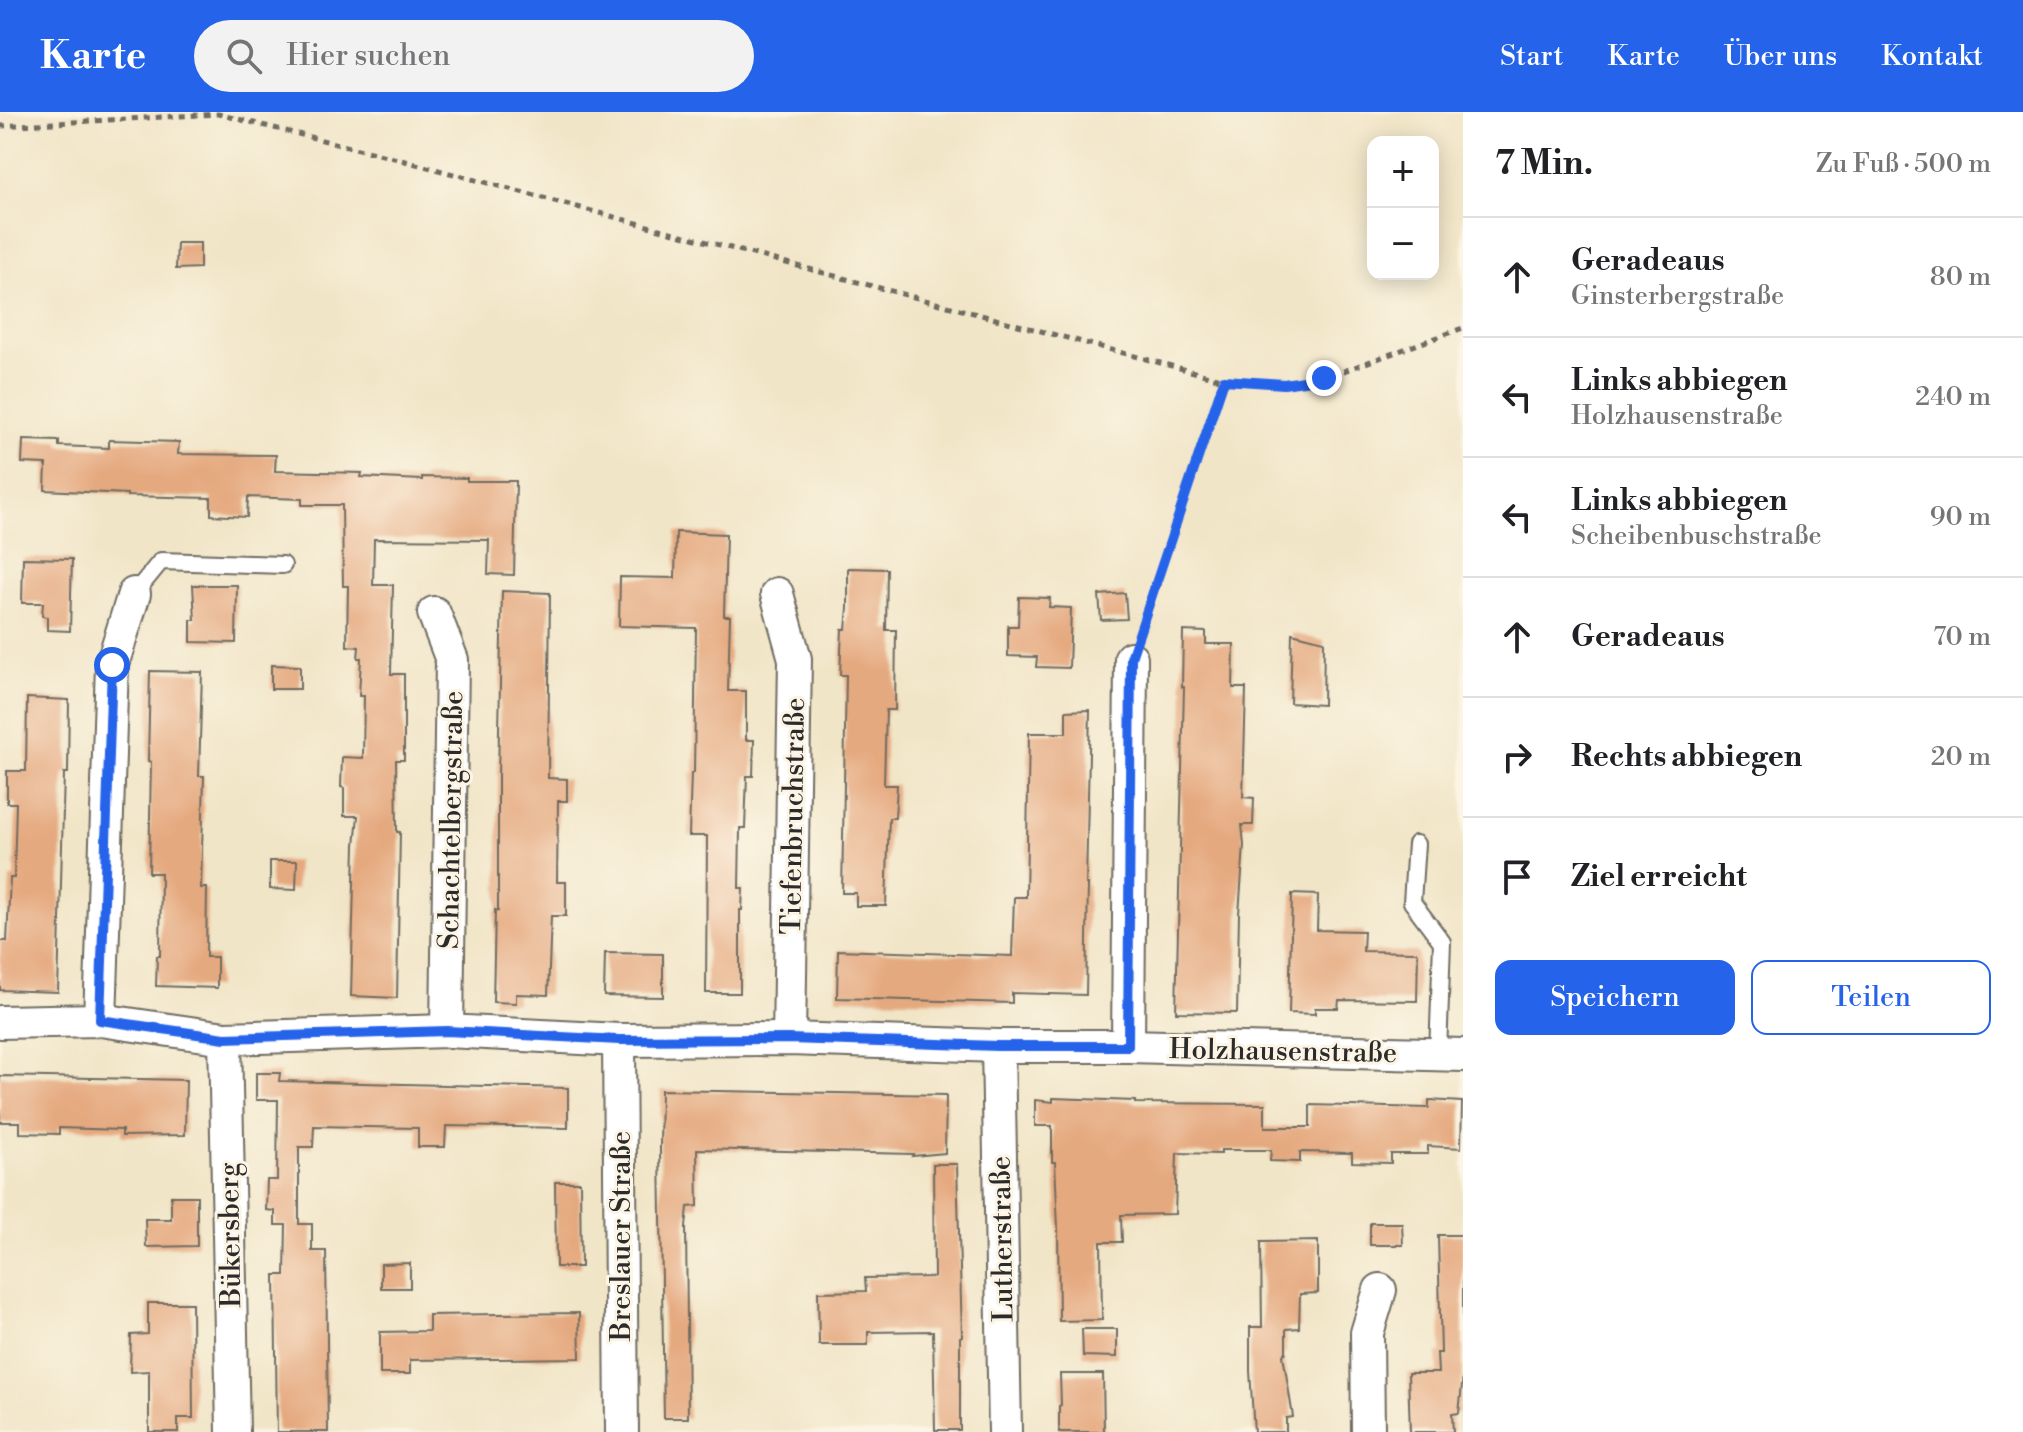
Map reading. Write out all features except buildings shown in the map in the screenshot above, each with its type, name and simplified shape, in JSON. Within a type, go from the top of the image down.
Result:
[{"type":"street","points":[[100,1020],[112,665],[134,594]]},
{"type":"street","name":"Tiefenbruchstraße","points":[[777,594],[795,659],[789,1039]]},
{"type":"street","name":"Schachtelbergstraße","points":[[434,613],[452,660],[447,1031]]},
{"type":"street","points":[[1128,1046],[1131,658]]},
{"type":"street","name":"Holzhausenstraße","points":[[0,1022],[100,1020],[225,1038],[447,1031],[619,1040],[789,1039],[1451,1054]]},
{"type":"street","name":"Bükersberg","points":[[225,1038],[233,1432]]},
{"type":"street","name":"Breslauer Straße","points":[[619,1040],[622,1432]]},
{"type":"street","name":"Lutherstraße","points":[[998,1046],[1005,1432]]},
{"type":"street","points":[[1368,1432],[1367,1333],[1380,1290]]},
{"type":"lane","points":[[134,594],[161,561],[283,565]]},
{"type":"lane","points":[[1416,844],[1412,902],[1442,942],[1451,1054]]},
{"type":"path","points":[[0,126],[218,114],[1224,380],[1284,384],[1324,378],[1463,328]]},
{"type":"path","points":[[1131,658],[1224,380]]},
{"type":"route","points":[[112,665],[100,1020],[225,1038],[447,1031],[619,1040],[789,1039],[998,1046],[1128,1046],[1131,658],[1224,380],[1284,384],[1324,378]]}]
